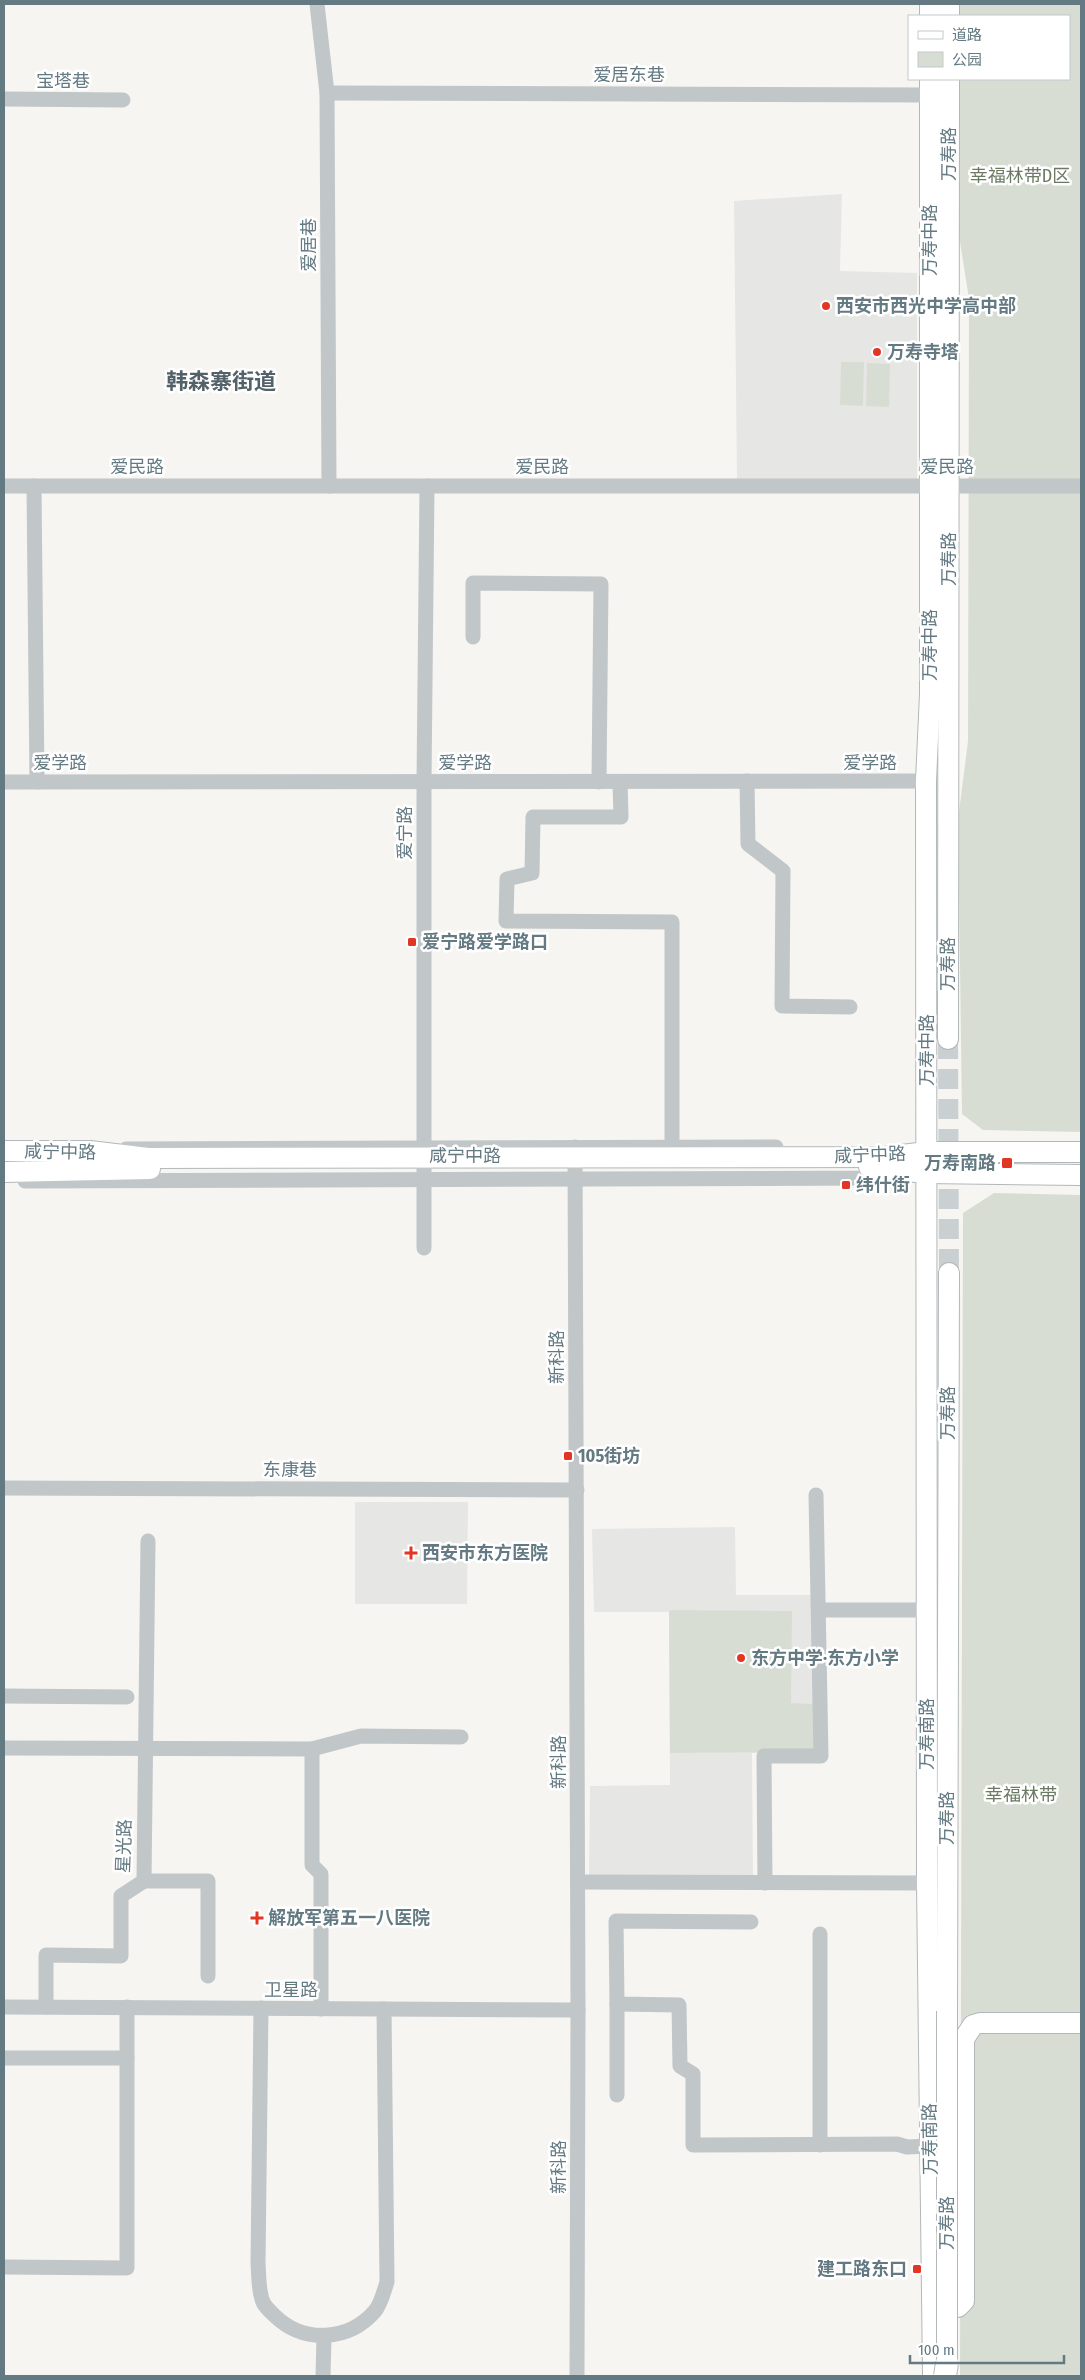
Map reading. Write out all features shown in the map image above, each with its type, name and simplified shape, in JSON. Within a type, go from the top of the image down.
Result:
[{"type":"main road","name":"万寿路","points":[[948,1039],[950,521],[940,486],[949,80]]},
{"type":"main road","name":"万寿中路","points":[[927,1152],[926,781],[930,694],[930,611],[940,486],[930,87]]},
{"type":"main road","points":[[930,611],[950,521]]},
{"type":"main road","name":"咸宁中路","points":[[9,1150],[90,1151],[148,1158],[872,1167],[926,1173],[1081,1175]]},
{"type":"main road","name":"咸宁中路","points":[[575,1163],[885,1157],[927,1152],[1081,1152]]},
{"type":"main road","name":"万寿南路","points":[[927,1152],[927,1883],[930,2146],[933,2307],[942,2372]]},
{"type":"main road","name":"咸宁中路","points":[[4,1172],[425,1162]]},
{"type":"main road","name":"万寿路","points":[[942,2372],[947,2010],[949,1273]]},
{"type":"main road","points":[[927,1657],[947,1782]]},
{"type":"main road","points":[[933,2307],[958,2307],[964,2301],[964,2039],[973,2025],[980,2023],[1081,2023]]},
{"type":"street","name":"爱居巷","points":[[317,4],[327,93],[329,486]]},
{"type":"street","name":"爱居东巷","points":[[327,93],[930,87]]},
{"type":"street","name":"宝塔巷","points":[[4,99],[122,100]]},
{"type":"street","name":"爱民路","points":[[4,486],[1081,486]]},
{"type":"street","points":[[34,486],[37,782]]},
{"type":"street","name":"爱宁路","points":[[424,1248],[424,782],[427,486]]},
{"type":"street","points":[[473,637],[473,583],[601,584],[599,782]]},
{"type":"street","name":"爱学路","points":[[4,782],[926,781]]},
{"type":"street","points":[[620,782],[621,817],[533,817],[532,873],[507,879],[506,921],[672,922],[672,1147]]},
{"type":"street","points":[[748,782],[748,844],[783,871],[782,1006],[850,1007]]},
{"type":"street","points":[[575,1163],[672,1147],[905,1147],[927,1152]]},
{"type":"street","points":[[4,1181],[425,1162]]},
{"type":"street","name":"新科路","points":[[575,1163],[578,1882],[577,2376]]},
{"type":"street","name":"东康巷","points":[[4,1488],[577,1490]]},
{"type":"street","points":[[765,1883],[764,1756],[821,1756],[816,1495]]},
{"type":"street","name":"星光路","points":[[46,2007],[46,1955],[120,1956],[121,1896],[144,1881],[148,1541]]},
{"type":"street","points":[[818,1610],[927,1610]]},
{"type":"street","points":[[4,1696],[127,1697]]},
{"type":"street","points":[[4,1748],[145,1750],[312,1749],[361,1736],[461,1737]]},
{"type":"street","points":[[312,1749],[312,1865],[321,1874],[321,2009]]},
{"type":"street","points":[[144,1881],[208,1881],[208,1976]]},
{"type":"street","points":[[578,1882],[927,1883]]},
{"type":"street","points":[[617,2095],[616,1921],[751,1922]]},
{"type":"street","points":[[820,1934],[820,2145]]},
{"type":"street","points":[[617,2004],[679,2005],[680,2066],[693,2074],[693,2145],[930,2146]]},
{"type":"street","name":"卫星路","points":[[4,2007],[578,2010]]},
{"type":"street","points":[[4,2267],[127,2268],[127,2007]]},
{"type":"street","points":[[261,2008],[258,2263],[260,2288],[263,2302],[283,2324],[308,2335],[324,2337],[340,2334],[356,2326],[376,2310],[387,2282],[384,2009]]},
{"type":"street","points":[[4,2058],[127,2058]]},
{"type":"street","points":[[323,2376],[324,2337]]},
{"type":"shaded area","name":"西安市西光中学高中部","points":[[842,194],[840,271],[917,273],[917,480],[737,479],[734,201]]},
{"type":"shaded area","name":"西安市东方医院","points":[[355,1502],[468,1502],[467,1604],[355,1604]]},
{"type":"shaded area","name":"东方中学·东方小学","points":[[735,1527],[736,1595],[812,1595],[814,1752],[752,1753],[753,1879],[589,1877],[590,1786],[670,1785],[669,1612],[594,1612],[592,1529]]},
{"type":"green space","name":"幸福林带D区","points":[[958,4],[1081,4],[1081,1132],[983,1130],[962,1114],[958,820],[968,741],[969,299],[958,229],[958,80],[1070,80],[1070,15],[958,15]]},
{"type":"green space","points":[[841,362],[864,362],[863,406],[840,405]]},
{"type":"green space","points":[[867,363],[890,364],[889,407],[866,406]]},
{"type":"green space","name":"幸福林带","points":[[994,1193],[1081,1195],[1081,2376],[960,2376],[963,1213]]},
{"type":"green space","points":[[669,1611],[792,1611],[791,1703],[814,1704],[814,1752],[670,1753]]},
{"type":"tunnel","points":[[948,1039],[949,1273]]},
{"type":"place","name":"西安市西光中学高中部","points":[[826,306]]},
{"type":"place","name":"万寿寺塔","points":[[877,352]]},
{"type":"place","name":"爱宁路爱学路口","points":[[412,942]]},
{"type":"place","name":"万寿南路","points":[[1007,1163]]},
{"type":"place","name":"纬什街","points":[[846,1185]]},
{"type":"place","name":"105街坊","points":[[568,1456]]},
{"type":"place","name":"西安市东方医院","points":[[411,1553]]},
{"type":"place","name":"东方中学·东方小学","points":[[741,1658]]},
{"type":"place","name":"解放军第五一八医院","points":[[257,1918]]},
{"type":"place","name":"建工路东口","points":[[917,2269]]},
{"type":"district","name":"韩森寨街道","points":[[221,381]]}]
